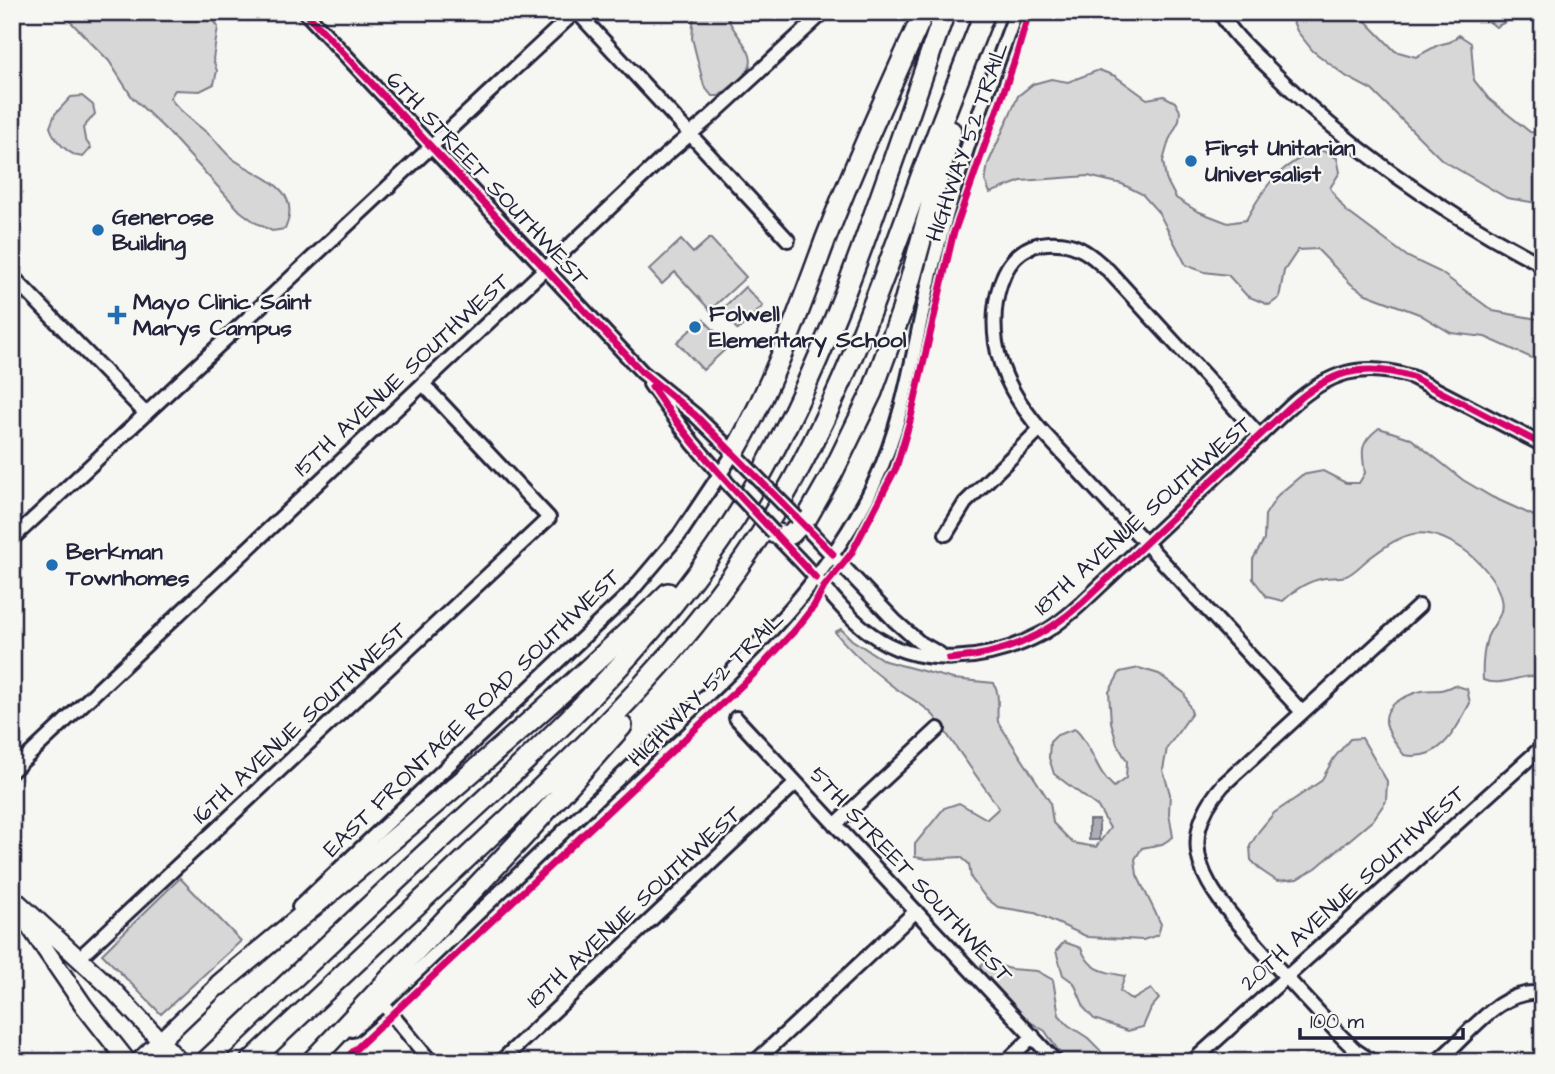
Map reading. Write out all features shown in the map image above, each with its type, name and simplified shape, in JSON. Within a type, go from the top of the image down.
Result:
[{"type":"highway","points":[[737,456],[778,365],[878,113],[924,12]]},
{"type":"highway","points":[[205,1062],[552,736],[644,639],[716,545],[762,470],[824,342],[945,12]]},
{"type":"highway","points":[[774,533],[786,536],[800,521],[832,474],[859,421],[890,348],[985,12]]},
{"type":"highway","points":[[312,1062],[516,846],[647,697],[772,516],[828,414],[866,326],[985,12]]},
{"type":"highway","points":[[219,985],[383,848],[573,682],[716,545]]},
{"type":"highway","points":[[250,1062],[592,740],[693,628]]},
{"type":"main road","points":[[12,899],[118,995],[180,1061]]},
{"type":"main road","points":[[12,899],[83,1006],[128,1062]]},
{"type":"main road","points":[[138,1062],[219,985]]},
{"type":"street","name":"6TH STREET SOUTHWEST","points":[[305,12],[642,372],[695,415],[737,456],[909,634],[949,659]]},
{"type":"street","points":[[12,539],[576,12],[788,240]]},
{"type":"street","name":"15TH AVENUE SOUTHWEST","points":[[12,771],[545,269],[824,12]]},
{"type":"street","points":[[312,1062],[383,1004],[731,673],[817,578],[863,505],[888,450],[933,261],[954,190],[1016,12]]},
{"type":"street","points":[[1220,12],[1229,26],[1278,77],[1357,147],[1458,218],[1543,265]]},
{"type":"street","points":[[1260,436],[1108,270],[1081,249],[1057,242],[1034,245],[1024,250],[1007,271],[999,287],[994,317],[996,346],[1006,379],[1018,401],[1040,429],[1302,712]]},
{"type":"street","points":[[12,276],[146,414]]},
{"type":"street","name":"18TH AVENUE SOUTHWEST","points":[[949,659],[1001,649],[1041,634],[1073,611],[1310,389],[1329,378],[1353,371],[1380,369],[1399,373],[1437,389],[1543,445]]},
{"type":"street","name":"6TH STREET SOUTHWEST","points":[[642,372],[663,404],[723,479],[846,612],[881,640],[911,653],[949,659]]},
{"type":"street","name":"16TH AVENUE SOUTHWEST","points":[[79,959],[549,518],[424,385]]},
{"type":"street","points":[[946,534],[956,514],[970,496],[1040,429]]},
{"type":"street","name":"EAST FRONTAGE ROAD SOUTHWEST","points":[[219,985],[629,594],[668,550],[723,479],[737,456]]},
{"type":"street","points":[[1373,1062],[1345,1040],[1213,893],[1204,879],[1198,859],[1197,836],[1200,821],[1217,792],[1419,606]]},
{"type":"street","name":"5TH STREET SOUTHWEST","points":[[736,718],[1056,1062]]},
{"type":"street","points":[[835,825],[938,729]]},
{"type":"street","name":"20TH AVENUE SOUTHWEST","points":[[1192,1062],[1543,746]]},
{"type":"street","name":"18TH AVENUE SOUTHWEST","points":[[500,1062],[796,783]]},
{"type":"street","points":[[755,1062],[915,911]]},
{"type":"street","points":[[1436,1062],[1506,999],[1529,992],[1543,993]]},
{"type":"street","points":[[383,1004],[431,1062]]},
{"type":"street","points":[[1006,1062],[1033,1037]]},
{"type":"shaded area","points":[[61,12],[209,12],[218,27],[213,59],[217,71],[214,84],[200,91],[175,90],[170,98],[230,157],[276,185],[288,203],[289,215],[285,229],[272,231],[240,211],[169,133],[132,97],[109,61]]},
{"type":"shaded area","points":[[694,12],[727,12],[733,28],[749,52],[750,67],[719,96],[712,96],[704,86],[692,38]]},
{"type":"shaded area","points":[[1289,12],[1357,12],[1395,51],[1416,57],[1450,42],[1459,35],[1471,43],[1474,80],[1489,99],[1530,132],[1543,134],[1543,204],[1507,198],[1442,160],[1372,90],[1347,77],[1313,51],[1297,31]]},
{"type":"shaded area","points":[[1491,12],[1524,12],[1496,27],[1487,20]]},
{"type":"shaded area","points":[[1099,70],[1115,76],[1147,99],[1164,96],[1175,102],[1180,111],[1179,121],[1169,140],[1163,161],[1166,179],[1176,198],[1197,211],[1228,223],[1246,220],[1276,176],[1295,161],[1321,150],[1337,158],[1340,172],[1330,188],[1345,210],[1408,257],[1440,272],[1493,311],[1543,320],[1543,363],[1485,337],[1451,333],[1419,314],[1366,294],[1351,284],[1317,249],[1298,250],[1284,271],[1279,298],[1269,305],[1247,296],[1228,275],[1204,272],[1186,265],[1159,213],[1142,194],[1122,184],[1088,176],[1021,181],[990,193],[985,181],[988,164],[1018,96],[1033,84],[1051,79],[1068,82]]},
{"type":"shaded area","points":[[82,96],[93,105],[95,114],[83,128],[85,139],[91,148],[83,157],[72,154],[63,146],[50,127],[55,114],[71,97]]},
{"type":"shaded area","points":[[710,238],[746,277],[710,310],[675,272],[662,284],[649,270],[681,240],[693,253]]},
{"type":"shaded area","points":[[745,287],[763,306],[738,330],[720,311]]},
{"type":"shaded area","points":[[703,319],[729,346],[703,370],[677,342]]},
{"type":"shaded area","points":[[1379,428],[1410,438],[1463,480],[1492,497],[1543,520],[1543,677],[1528,676],[1498,682],[1483,680],[1487,638],[1502,605],[1499,592],[1475,559],[1463,549],[1436,535],[1424,533],[1403,537],[1380,550],[1349,575],[1313,581],[1297,589],[1283,601],[1267,597],[1253,579],[1253,559],[1264,540],[1265,515],[1278,495],[1302,475],[1323,471],[1346,483],[1359,483],[1365,473],[1363,447]]},
{"type":"shaded area","points":[[841,629],[852,640],[885,661],[953,679],[994,683],[998,698],[998,722],[1050,802],[1053,823],[1073,843],[1096,847],[1110,828],[1098,807],[1054,774],[1049,758],[1050,742],[1057,735],[1075,729],[1086,743],[1102,774],[1114,787],[1126,778],[1127,761],[1117,744],[1111,722],[1109,692],[1120,672],[1139,668],[1159,674],[1184,693],[1192,713],[1167,748],[1163,770],[1170,794],[1169,813],[1173,837],[1162,844],[1142,848],[1135,859],[1137,875],[1161,924],[1158,935],[1143,940],[1088,937],[1035,913],[998,907],[986,898],[971,878],[969,864],[961,857],[915,857],[915,844],[944,808],[959,803],[987,819],[999,808],[934,716],[863,662],[835,632]]},
{"type":"shaded area","points":[[1454,685],[1467,689],[1470,703],[1452,734],[1428,754],[1404,755],[1387,726],[1388,712],[1393,705],[1411,694],[1441,690]]},
{"type":"shaded area","points":[[1362,738],[1387,781],[1386,801],[1373,820],[1316,868],[1297,879],[1277,881],[1262,871],[1251,860],[1250,846],[1259,831],[1274,813],[1321,781],[1334,758],[1350,739]]},
{"type":"shaded area","points":[[1089,820],[1099,820],[1099,840],[1089,840]]},
{"type":"shaded area","points":[[180,878],[241,941],[161,1014],[102,954]]},
{"type":"shaded area","points":[[1064,942],[1081,948],[1088,961],[1098,969],[1125,976],[1120,991],[1132,1000],[1151,989],[1159,999],[1151,1008],[1143,1027],[1128,1031],[1094,1019],[1085,1009],[1074,983],[1063,975],[1056,951]]},
{"type":"shaded area","points":[[987,961],[1010,969],[1037,971],[1053,980],[1059,1015],[1068,1025],[1088,1038],[1107,1062],[1066,1062],[1045,1031],[1022,1017],[983,975],[981,965]]},
{"type":"cycle path","points":[[305,12],[642,372],[695,415],[833,554]]},
{"type":"cycle path","name":"HIGHWAY 52 TRAIL","points":[[342,1062],[758,670],[797,628],[824,587],[851,554],[896,468],[910,421],[953,235],[1016,57],[1029,12]]},
{"type":"cycle path","points":[[949,659],[1005,649],[1038,635],[1068,615],[1290,407],[1318,385],[1332,378],[1361,370],[1394,372],[1412,377],[1543,445]]},
{"type":"cycle path","points":[[652,387],[710,462],[816,578]]},
{"type":"place","name":"First Unitarian Universalist","points":[[1191,161]]},
{"type":"place","name":"Generose Building","points":[[98,230]]},
{"type":"place","name":"Mayo Clinic Saint Marys Campus","points":[[117,315]]},
{"type":"place","name":"Folwell Elementary School","points":[[695,327]]},
{"type":"place","name":"Berkman Townhomes","points":[[52,565]]}]
